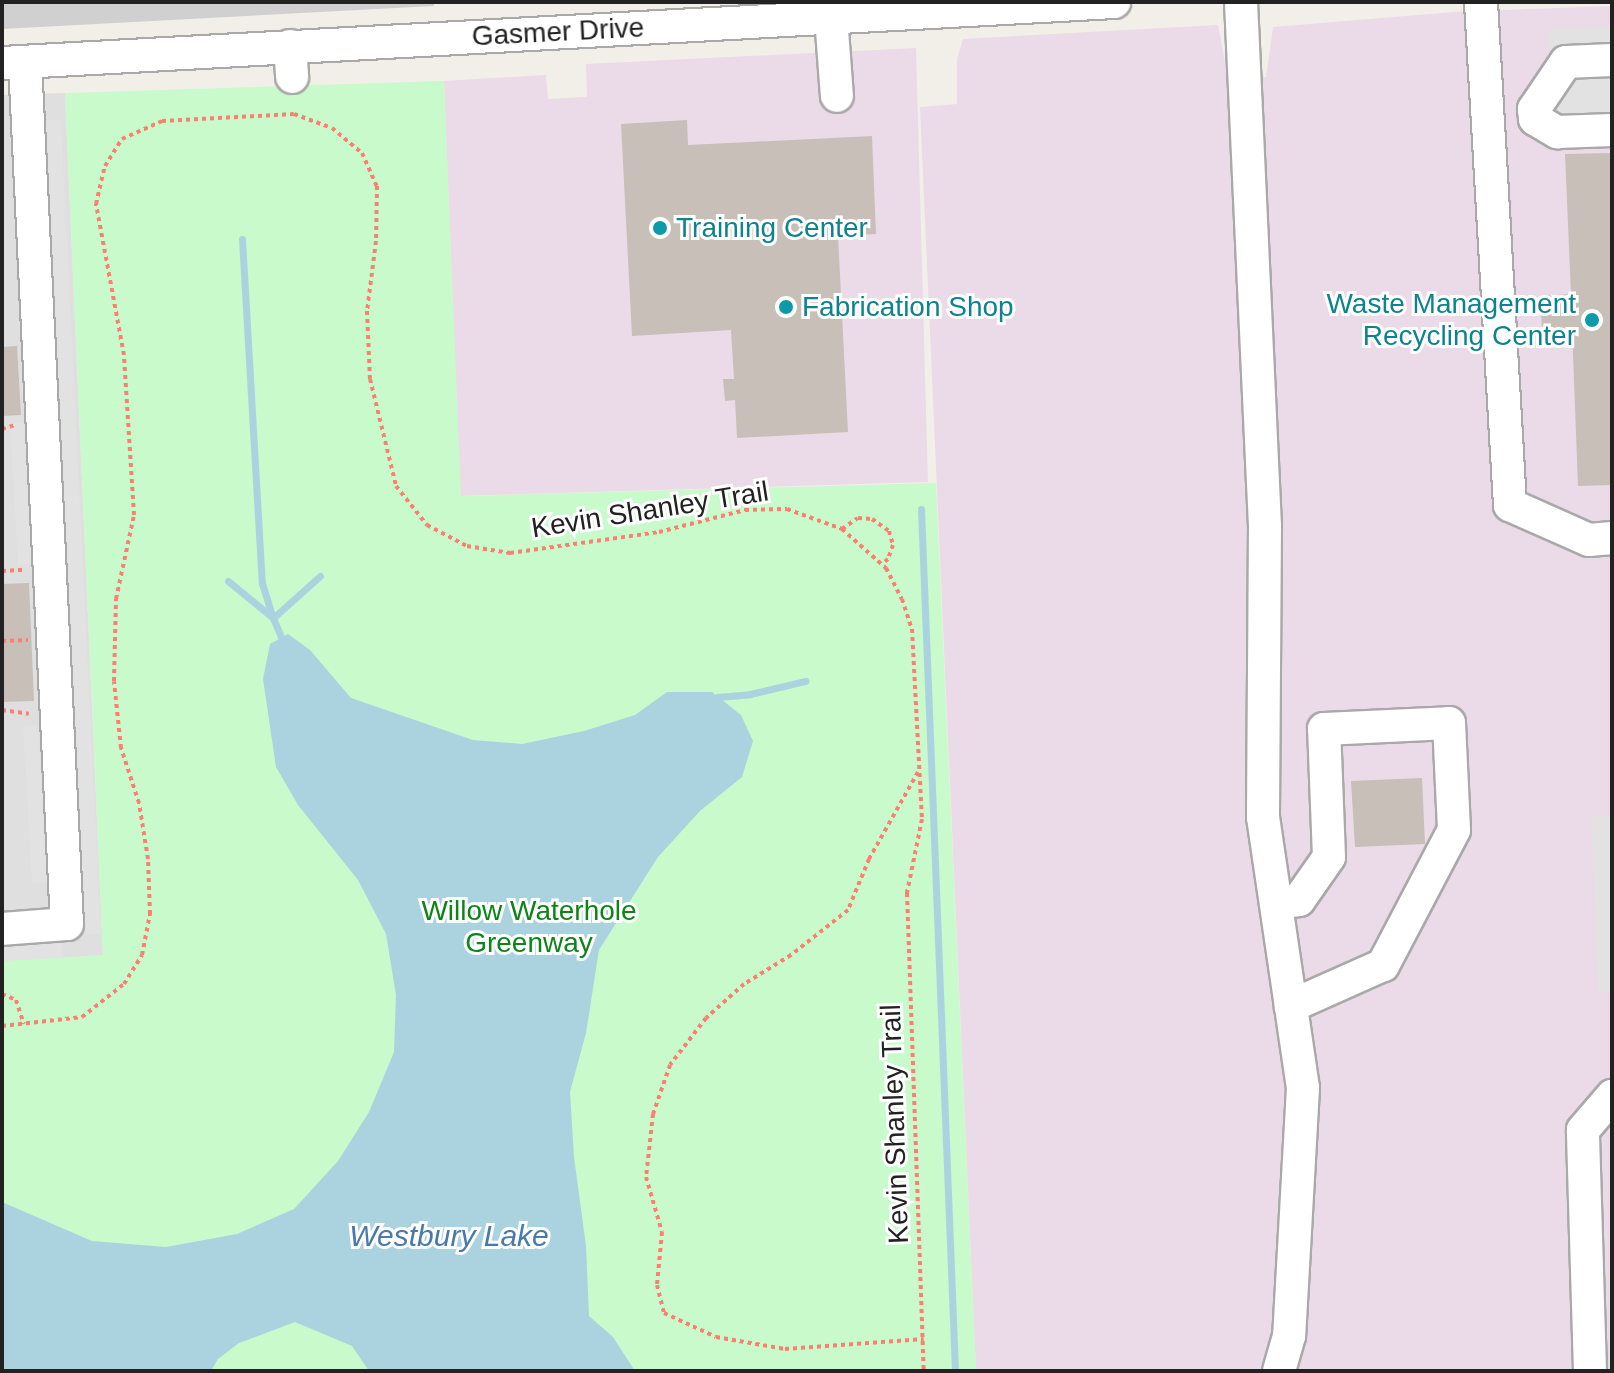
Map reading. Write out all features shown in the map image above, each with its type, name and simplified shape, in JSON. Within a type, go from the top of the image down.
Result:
[{"type":"street","name":"Gasmer Drive","points":[[14,63],[291,62],[831,17],[1114,2]]},
{"type":"street","points":[[1241,2],[1265,526],[1263,817],[1303,1088],[1289,1336],[1279,1371]]},
{"type":"street","points":[[1481,2],[1510,505],[1589,540],[1612,538]]},
{"type":"street","points":[[831,17],[837,96]]},
{"type":"street","points":[[1612,60],[1566,62],[1534,109],[1535,119],[1557,132],[1612,130]]},
{"type":"street","points":[[2,929],[67,924],[15,141],[14,63]]},
{"type":"street","points":[[1488,117],[1534,114]]},
{"type":"street","points":[[1276,903],[1299,900],[1329,857],[1324,729],[1449,723],[1454,830],[1383,965],[1291,1006]]},
{"type":"street","points":[[1590,1371],[1601,1334],[1599,1221],[1583,1130],[1612,1096]]},
{"type":"path","name":"Kevin Shanley Trail","points":[[2,1026],[82,1017],[124,984],[142,955],[150,914],[148,859],[139,803],[121,748],[114,681],[116,599],[134,515],[124,355],[96,204],[105,166],[122,139],[162,121],[294,114],[332,128],[362,153],[377,186],[376,241],[367,311],[370,379],[389,468],[396,486],[427,525],[467,546],[510,553],[659,532],[745,510],[787,509],[842,529],[882,564],[902,599],[912,629],[922,819],[907,893],[924,1371]]},
{"type":"path","points":[[842,529],[858,518],[872,519],[889,531],[893,545],[888,559],[882,564]]},
{"type":"path","points":[[919,770],[869,859],[848,910],[791,955],[744,984],[706,1018],[670,1065],[653,1114],[646,1177],[662,1232],[657,1285],[664,1313],[716,1337],[785,1349],[924,1339]]},
{"type":"path","points":[[2,994],[16,1000],[24,1024]]},
{"type":"shaded area","points":[[2,2],[434,2],[434,6],[2,29]]},
{"type":"shaded area","points":[[1612,6],[1612,1371],[976,1371],[920,107],[957,104],[957,59],[963,39],[1218,25],[1228,78],[1266,77],[1273,27],[1454,12]]},
{"type":"shaded area","points":[[1612,26],[1612,46],[1549,50],[1548,30]]},
{"type":"shaded area","points":[[916,48],[928,482],[460,496],[444,81],[546,75],[548,99],[587,97],[586,64]]},
{"type":"shaded area","points":[[1612,71],[1612,115],[1550,118],[1548,100],[1572,74]]},
{"type":"shaded area","points":[[65,93],[103,956],[2,961],[2,95]]},
{"type":"shaded area","points":[[41,120],[61,120],[101,934],[81,934]]},
{"type":"shaded area","points":[[25,422],[33,564],[18,565],[10,423]]},
{"type":"shaded area","points":[[38,725],[47,882],[32,883],[23,726]]},
{"type":"shaded area","points":[[1612,815],[1612,991],[1599,992],[1591,816]]},
{"type":"shaded area","points":[[61,938],[63,958],[2,961],[2,941]]},
{"type":"green space","name":"Willow Waterhole Greenway","points":[[444,81],[461,496],[936,483],[976,1371],[2,1371],[2,961],[103,955],[65,93]]},
{"type":"water","name":"Westbury Lake","points":[[288,634],[310,650],[351,698],[473,740],[522,744],[584,731],[635,715],[667,692],[712,692],[741,715],[753,741],[742,777],[700,811],[658,857],[599,950],[586,1033],[570,1092],[574,1157],[586,1246],[589,1316],[613,1337],[635,1371],[369,1371],[352,1346],[295,1322],[239,1343],[218,1359],[211,1371],[2,1371],[2,1202],[92,1241],[166,1247],[237,1234],[294,1209],[338,1161],[369,1112],[394,1052],[396,995],[386,934],[358,880],[298,805],[276,767],[263,679],[270,644]]},
{"type":"building","name":"Fabrication Shop","points":[[687,120],[688,145],[872,136],[876,234],[838,236],[848,432],[737,438],[735,400],[725,401],[723,379],[734,379],[731,330],[632,336],[621,124]]},
{"type":"building","name":"Waste Management Recycling Center","points":[[1612,153],[1612,485],[1578,486],[1572,328],[1542,330],[1540,296],[1571,294],[1565,154]]},
{"type":"building","points":[[17,346],[21,415],[2,416],[2,347]]},
{"type":"building","points":[[29,583],[34,701],[2,702],[2,584]]},
{"type":"building","points":[[1422,778],[1425,844],[1355,847],[1351,781]]},
{"type":"waterway","points":[[242,239],[262,583],[273,618]]},
{"type":"waterway","points":[[921,509],[955,1371]]},
{"type":"waterway","points":[[284,644],[273,618],[320,576]]},
{"type":"waterway","points":[[228,581],[272,617]]},
{"type":"waterway","points":[[713,702],[718,697],[750,694],[805,681]]},
{"type":"place","name":"Training Center","points":[[660,228]]},
{"type":"place","name":"Fabrication Shop","points":[[786,307]]},
{"type":"place","name":"Waste Management Recycling Center","points":[[1592,320]]}]
